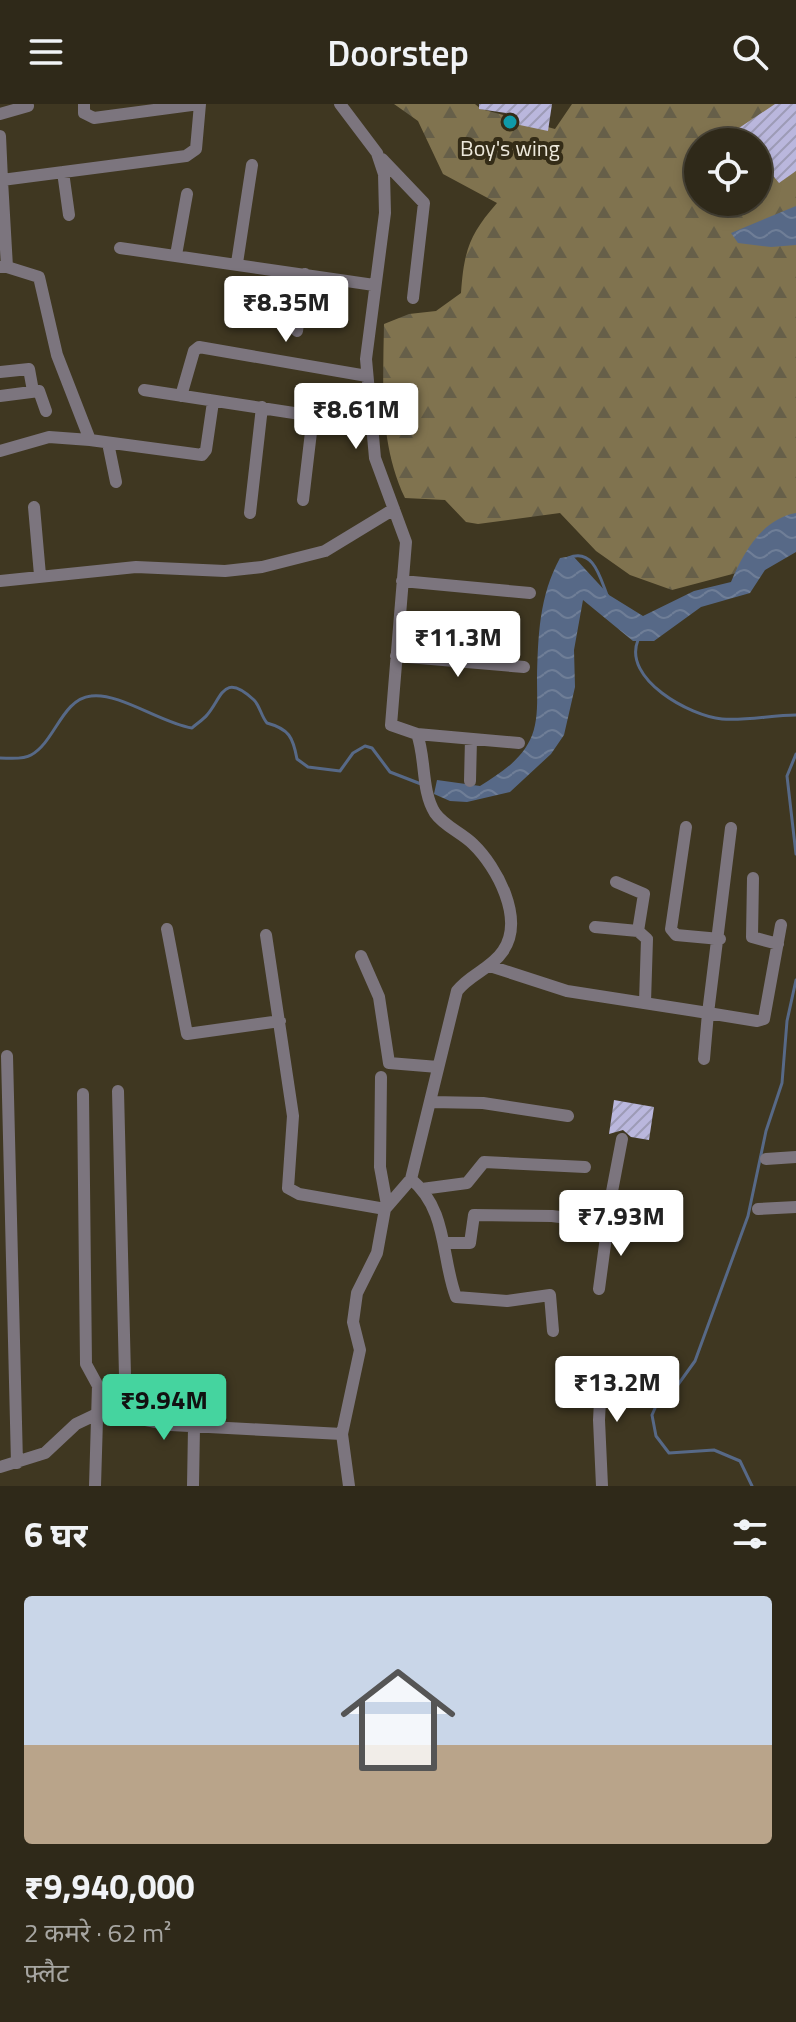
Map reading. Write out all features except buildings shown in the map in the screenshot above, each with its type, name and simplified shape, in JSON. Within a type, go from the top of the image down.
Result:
[{"type":"street","points":[[2,180],[192,154],[196,149],[200,104],[94,118],[84,113],[84,104]]},
{"type":"street","points":[[340,104],[377,153],[424,203],[413,298]]},
{"type":"street","points":[[0,114],[28,106]]},
{"type":"street","points":[[0,136],[3,267],[39,277],[57,355],[90,440]]},
{"type":"street","points":[[377,153],[384,174],[385,213],[374,285],[367,376],[377,467],[406,542],[391,725],[417,734],[519,743]]},
{"type":"street","points":[[237,263],[252,165]]},
{"type":"street","points":[[63,172],[69,215]]},
{"type":"street","points":[[176,255],[187,194]]},
{"type":"street","points":[[120,248],[374,285]]},
{"type":"street","points":[[297,331],[305,274]]},
{"type":"street","points":[[181,396],[194,351],[199,347],[367,376]]},
{"type":"street","points":[[0,372],[29,369],[33,391]]},
{"type":"street","points":[[144,390],[372,425]]},
{"type":"street","points":[[0,396],[33,391],[42,393],[46,411]]},
{"type":"street","points":[[0,451],[49,437],[202,455],[206,450],[213,402]]},
{"type":"street","points":[[250,513],[262,407]]},
{"type":"street","points":[[303,500],[313,415]]},
{"type":"street","points":[[108,443],[116,482]]},
{"type":"street","points":[[34,507],[40,575]]},
{"type":"street","points":[[0,581],[136,567],[225,571],[262,567],[325,551],[394,509]]},
{"type":"street","points":[[402,581],[530,593]]},
{"type":"street","points":[[396,656],[524,667]]},
{"type":"street","points":[[386,1207],[411,1179],[457,991],[464,982],[490,966],[510,938],[506,899],[481,853],[440,819],[429,799],[417,734]]},
{"type":"street","points":[[470,781],[471,739]]},
{"type":"street","points":[[686,827],[671,929],[676,935],[720,939]]},
{"type":"street","points":[[704,1059],[731,828]]},
{"type":"street","points":[[753,878],[752,937],[778,944]]},
{"type":"street","points":[[616,882],[644,894],[638,931]]},
{"type":"street","points":[[490,966],[555,988],[757,1021],[764,1019],[781,925]]},
{"type":"street","points":[[595,927],[638,931],[647,939],[645,1002]]},
{"type":"street","points":[[167,929],[187,1034],[280,1021]]},
{"type":"street","points":[[266,935],[293,1116],[288,1188],[299,1194],[386,1207]]},
{"type":"street","points":[[361,956],[379,997],[389,1063],[438,1067]]},
{"type":"street","points":[[7,1056],[17,1463]]},
{"type":"street","points":[[349,1486],[342,1434],[360,1350],[353,1322],[355,1302],[377,1253],[386,1207],[380,1167],[381,1077]]},
{"type":"street","points":[[118,1091],[126,1416]]},
{"type":"street","points":[[83,1094],[86,1364],[98,1386],[95,1486]]},
{"type":"street","points":[[431,1102],[483,1103],[568,1116]]},
{"type":"street","points":[[599,1289],[622,1139]]},
{"type":"street","points":[[766,1159],[796,1157]]},
{"type":"street","points":[[422,1189],[467,1183],[484,1162],[585,1167]]},
{"type":"street","points":[[411,1179],[422,1189],[446,1243],[456,1297],[507,1301],[550,1295],[553,1331]]},
{"type":"street","points":[[758,1209],[796,1207]]},
{"type":"street","points":[[446,1243],[470,1243],[474,1215],[552,1216],[608,1222]]},
{"type":"street","points":[[602,1362],[599,1420],[602,1486]]},
{"type":"street","points":[[0,1467],[45,1453],[76,1424],[97,1414],[194,1427],[342,1434]]},
{"type":"street","points":[[193,1486],[194,1427]]},
{"type":"green space","points":[[394,104],[475,104],[481,109],[555,129],[572,104],[796,104],[796,527],[740,572],[672,590],[630,575],[596,551],[560,513],[478,524],[466,522],[445,500],[405,498],[391,456],[384,413],[384,324],[409,314],[436,311],[461,293],[464,266],[474,234],[497,203],[443,174],[418,121]]},
{"type":"water","points":[[796,206],[796,245],[771,247],[738,243],[731,233],[772,216]]},
{"type":"water","points":[[796,513],[796,552],[765,570],[750,593],[701,607],[654,641],[633,641],[583,600],[574,650],[575,687],[564,735],[551,754],[510,792],[467,802],[450,801],[434,794],[437,780],[480,786],[502,772],[526,748],[536,718],[541,617],[548,587],[560,558],[573,556],[609,595],[643,616],[694,591],[731,582],[755,539],[773,522]]},
{"type":"waterway","points":[[568,558],[577,556],[589,560],[598,572],[607,595]]},
{"type":"waterway","points":[[638,640],[636,654],[640,668],[649,681],[662,693],[693,711],[722,719],[796,715]]},
{"type":"waterway","points":[[0,758],[31,755],[46,741],[73,705],[91,696],[127,703],[192,728],[207,715],[224,690],[236,688],[254,700],[267,723],[289,735],[297,759],[308,767],[340,771],[353,753],[365,746],[372,748],[390,772],[421,784]]},
{"type":"waterway","points":[[796,754],[787,776],[796,854]]},
{"type":"waterway","points":[[752,1486],[740,1461],[714,1450],[669,1453],[656,1436],[652,1415],[656,1406],[677,1386],[695,1361],[748,1216],[766,1131],[782,1083],[787,1021],[796,980]]},
{"type":"place","name":"Boy's wing","points":[[510,122]]}]
